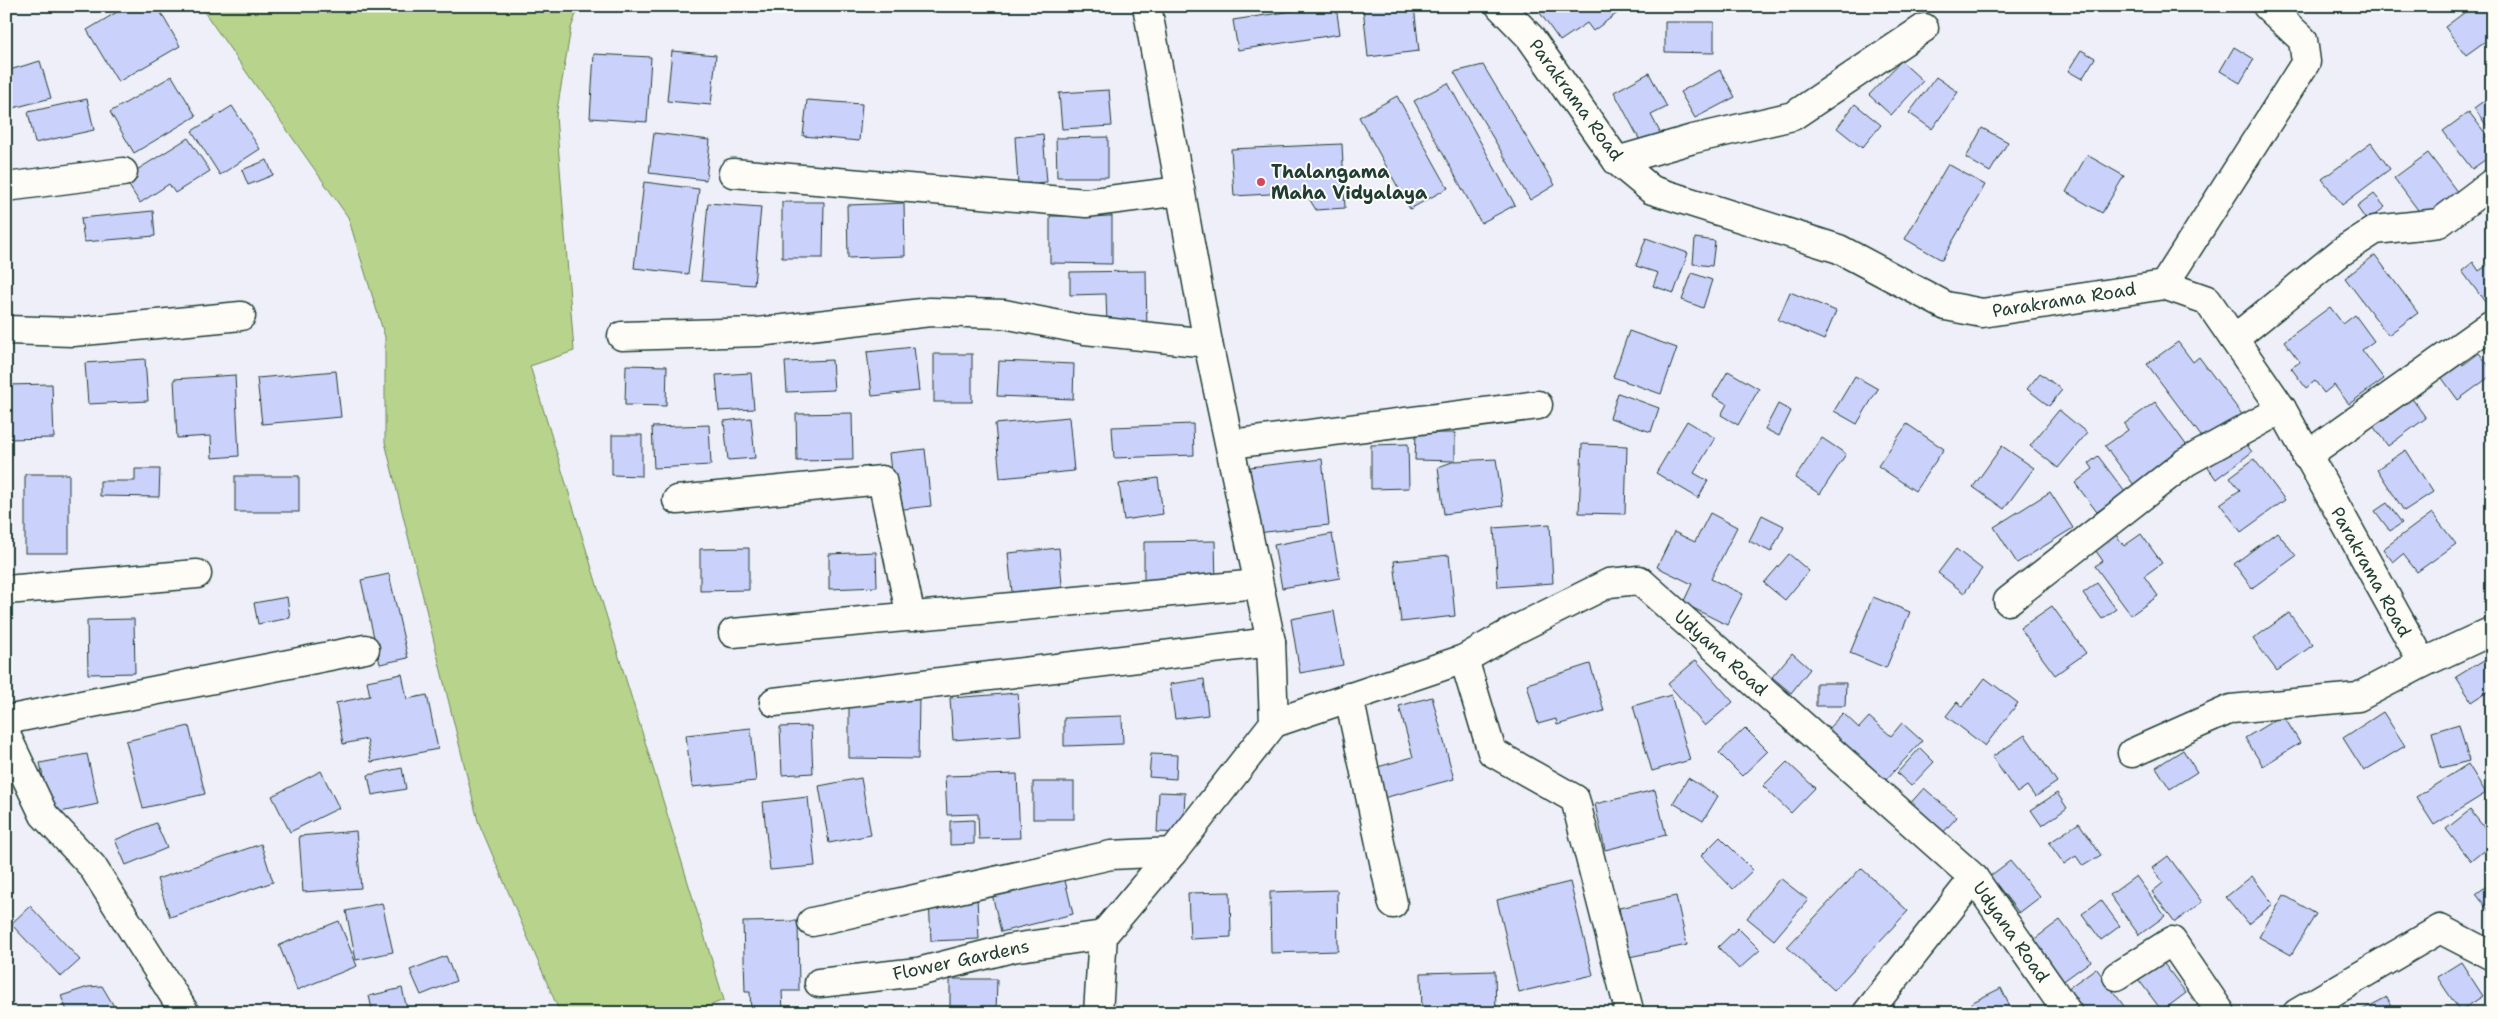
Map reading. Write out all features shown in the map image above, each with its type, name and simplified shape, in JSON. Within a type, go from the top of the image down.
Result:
[{"type":"street","name":"Parakrama Road","points":[[1500,6],[1530,37],[1617,160],[1652,190],[1839,249],[1946,306],[1982,313],[2164,285],[2206,300],[2282,409],[2306,456],[2423,663]]},
{"type":"street","points":[[2164,285],[2306,62],[2303,40],[2266,6]]},
{"type":"street","points":[[1098,1013],[1103,935],[1173,852],[1274,723],[1271,642],[1231,444],[1208,343],[1180,192],[1152,7]]},
{"type":"street","points":[[1617,160],[1693,139],[1792,116],[1924,28]]},
{"type":"street","points":[[6,187],[123,172]]},
{"type":"street","points":[[733,173],[1086,203],[1180,192]]},
{"type":"street","points":[[2234,339],[2341,252],[2375,230],[2439,223],[2492,183]]},
{"type":"street","points":[[622,336],[758,332],[930,312],[1004,314],[1086,330],[1208,343]]},
{"type":"street","points":[[6,330],[73,332],[241,316]]},
{"type":"street","points":[[2306,456],[2492,324]]},
{"type":"street","points":[[1231,444],[1538,405]]},
{"type":"street","points":[[2008,601],[2186,462],[2282,409]]},
{"type":"street","points":[[677,500],[882,480],[911,617]]},
{"type":"street","points":[[6,590],[197,574]]},
{"type":"street","name":"Udyana Road","points":[[1274,723],[1464,659],[1515,630],[1609,583],[1639,580],[1974,878],[2068,1013]]},
{"type":"street","points":[[733,633],[1258,584]]},
{"type":"street","points":[[2132,753],[2231,709],[2358,697],[2423,663],[2492,631]]},
{"type":"street","points":[[774,702],[1271,642]]},
{"type":"street","points":[[6,720],[365,649]]},
{"type":"street","points":[[1464,659],[1492,752],[1575,799],[1629,1010]]},
{"type":"street","points":[[1349,697],[1393,904]]},
{"type":"street","points":[[6,735],[44,815],[92,866],[185,1013]]},
{"type":"street","points":[[812,922],[1111,855],[1173,852]]},
{"type":"street","points":[[1867,1013],[1974,878]]},
{"type":"street","points":[[2297,1013],[2440,929],[2492,956]]},
{"type":"street","name":"Flower Gardens","points":[[819,984],[918,972],[1012,948],[1103,935]]},
{"type":"street","points":[[2118,976],[2172,941],[2221,1013]]},
{"type":"green space","points":[[200,6],[579,6],[571,28],[556,116],[574,351],[530,366],[724,1000],[690,1013],[560,1013],[478,821],[385,442],[385,337],[348,217]]},
{"type":"building","points":[[127,6],[157,6],[180,46],[118,82],[87,30]]},
{"type":"building","points":[[1336,6],[1340,34],[1238,50],[1233,20]]},
{"type":"building","points":[[1414,6],[1419,51],[1368,57],[1363,7]]},
{"type":"building","points":[[1535,6],[1627,6],[1593,31],[1587,23],[1560,41]]},
{"type":"building","points":[[2473,6],[2492,6],[2492,52],[2484,42],[2466,55],[2445,27]]},
{"type":"building","points":[[1665,22],[1714,22],[1714,53],[1665,52]]},
{"type":"building","points":[[2234,47],[2254,59],[2240,83],[2220,71]]},
{"type":"building","points":[[2081,50],[2095,58],[2082,79],[2068,71]]},
{"type":"building","points":[[672,51],[716,55],[711,105],[667,101]]},
{"type":"building","points":[[594,54],[651,57],[647,122],[590,118]]},
{"type":"building","points":[[40,61],[51,98],[6,110],[6,71]]},
{"type":"building","points":[[1901,61],[1923,81],[1891,115],[1869,95]]},
{"type":"building","points":[[1483,65],[1555,185],[1530,200],[1454,72]]},
{"type":"building","points":[[1720,70],[1735,97],[1695,118],[1680,92]]},
{"type":"building","points":[[1649,73],[1667,107],[1651,115],[1662,136],[1643,146],[1614,92]]},
{"type":"building","points":[[172,76],[196,116],[134,153],[110,112]]},
{"type":"building","points":[[1936,77],[1958,92],[1932,129],[1909,113]]},
{"type":"building","points":[[1448,83],[1515,205],[1481,223],[1414,101]]},
{"type":"building","points":[[1109,90],[1112,126],[1062,129],[1059,93]]},
{"type":"building","points":[[2492,95],[2492,133],[2474,108]]},
{"type":"building","points":[[1397,96],[1448,188],[1410,209],[1359,117]]},
{"type":"building","points":[[87,99],[94,130],[35,143],[28,112]]},
{"type":"building","points":[[807,100],[862,104],[859,141],[803,136]]},
{"type":"building","points":[[1855,104],[1881,125],[1862,148],[1837,128]]},
{"type":"building","points":[[232,106],[260,149],[220,175],[192,131]]},
{"type":"building","points":[[2469,112],[2492,142],[2492,155],[2472,169],[2443,131]]},
{"type":"building","points":[[1982,128],[2008,142],[1990,172],[1966,158]]},
{"type":"building","points":[[654,133],[710,140],[706,180],[649,173]]},
{"type":"building","points":[[1043,134],[1047,182],[1018,184],[1015,137]]},
{"type":"building","points":[[1108,137],[1108,177],[1057,177],[1056,138]]},
{"type":"building","points":[[188,138],[210,171],[175,193],[169,184],[140,203],[124,178]]},
{"type":"building","points":[[2371,143],[2390,169],[2342,205],[2322,179]]},
{"type":"building","points":[[1342,144],[1345,208],[1316,210],[1305,192],[1234,196],[1231,149]]},
{"type":"building","points":[[2428,153],[2458,193],[2424,218],[2394,178]]},
{"type":"building","points":[[2087,155],[2124,176],[2102,213],[2066,192]]},
{"type":"building","points":[[267,160],[273,175],[248,185],[242,170]]},
{"type":"building","points":[[1948,164],[1985,185],[1942,260],[1905,239]]},
{"type":"building","points":[[644,182],[699,189],[688,274],[634,268]]},
{"type":"building","points":[[2374,194],[2385,207],[2367,221],[2357,207]]},
{"type":"building","points":[[782,202],[824,202],[823,258],[782,258]]},
{"type":"building","points":[[708,203],[761,207],[754,285],[701,281]]},
{"type":"building","points":[[904,203],[905,256],[848,258],[847,205]]},
{"type":"building","points":[[153,211],[155,236],[84,242],[81,218]]},
{"type":"building","points":[[1050,216],[1112,216],[1112,264],[1050,263]]},
{"type":"building","points":[[1646,238],[1688,253],[1674,293],[1653,286],[1658,273],[1636,266]]},
{"type":"building","points":[[1695,238],[1715,241],[1712,266],[1693,264]]},
{"type":"building","points":[[2375,255],[2418,313],[2388,335],[2345,278]]},
{"type":"building","points":[[2473,262],[2479,271],[2492,262],[2492,304],[2488,306],[2462,271]]},
{"type":"building","points":[[1146,271],[1147,335],[1107,325],[1106,294],[1070,295],[1070,272]]},
{"type":"building","points":[[1692,273],[1712,280],[1703,308],[1682,300]]},
{"type":"building","points":[[1790,292],[1836,311],[1824,340],[1778,320]]},
{"type":"building","points":[[2330,307],[2343,324],[2355,315],[2374,341],[2362,350],[2384,379],[2349,404],[2334,385],[2324,393],[2315,381],[2306,388],[2291,368],[2300,362],[2284,341]]},
{"type":"building","points":[[1629,331],[1677,348],[1661,394],[1613,377]]},
{"type":"building","points":[[2178,342],[2193,362],[2199,357],[2244,417],[2207,444],[2147,364]]},
{"type":"building","points":[[914,347],[919,391],[872,396],[867,352]]},
{"type":"building","points":[[2479,353],[2492,370],[2492,375],[2458,400],[2439,374],[2459,359],[2463,365]]},
{"type":"building","points":[[934,354],[972,354],[972,402],[934,402]]},
{"type":"building","points":[[145,359],[148,401],[88,404],[85,363]]},
{"type":"building","points":[[832,360],[834,390],[787,392],[785,362]]},
{"type":"building","points":[[999,361],[1074,364],[1073,399],[997,396]]},
{"type":"building","points":[[626,365],[667,366],[666,406],[625,405]]},
{"type":"building","points":[[336,371],[341,417],[262,424],[257,378]]},
{"type":"building","points":[[1728,371],[1759,389],[1738,425],[1721,415],[1727,404],[1713,396]]},
{"type":"building","points":[[751,373],[754,409],[719,411],[716,375]]},
{"type":"building","points":[[2040,373],[2062,390],[2049,406],[2027,389]]},
{"type":"building","points":[[235,375],[239,456],[212,458],[211,436],[177,438],[174,379]]},
{"type":"building","points":[[1855,376],[1878,389],[1857,424],[1834,411]]},
{"type":"building","points":[[52,384],[54,438],[6,439],[6,385]]},
{"type":"building","points":[[1618,393],[1659,408],[1651,432],[1610,418]]},
{"type":"building","points":[[2408,393],[2426,418],[2388,446],[2370,422]]},
{"type":"building","points":[[2155,402],[2187,446],[2134,485],[2105,446],[2128,430],[2124,424]]},
{"type":"building","points":[[1778,404],[1791,411],[1779,436],[1765,429]]},
{"type":"building","points":[[2059,410],[2087,433],[2058,468],[2030,446]]},
{"type":"building","points":[[852,413],[853,460],[797,461],[796,414]]},
{"type":"building","points":[[1069,417],[1074,471],[1000,478],[995,424]]},
{"type":"building","points":[[751,418],[755,458],[728,460],[724,421]]},
{"type":"building","points":[[1687,421],[1715,438],[1694,473],[1708,481],[1698,498],[1656,473]]},
{"type":"building","points":[[1193,424],[1194,455],[1114,458],[1112,427]]},
{"type":"building","points":[[1907,424],[1944,449],[1915,491],[1878,466]]},
{"type":"building","points":[[709,425],[711,465],[654,468],[652,427]]},
{"type":"building","points":[[1416,433],[1455,433],[1455,461],[1415,460]]},
{"type":"building","points":[[612,435],[642,435],[642,476],[612,475]]},
{"type":"building","points":[[1822,438],[1846,454],[1820,494],[1795,478]]},
{"type":"building","points":[[2242,438],[2252,452],[2216,479],[2206,465]]},
{"type":"building","points":[[1408,444],[1409,488],[1371,489],[1371,445]]},
{"type":"building","points":[[1582,444],[1627,446],[1625,514],[1579,513]]},
{"type":"building","points":[[2002,446],[2034,468],[2004,509],[1973,487]]},
{"type":"building","points":[[925,449],[931,506],[895,510],[889,453]]},
{"type":"building","points":[[2406,450],[2433,492],[2404,511],[2377,469]]},
{"type":"building","points":[[2098,456],[2125,492],[2097,512],[2075,483],[2093,469],[2089,463]]},
{"type":"building","points":[[1322,459],[1329,525],[1257,533],[1250,467]]},
{"type":"building","points":[[1496,459],[1503,506],[1444,514],[1438,467],[1455,461]]},
{"type":"building","points":[[2254,459],[2285,500],[2241,532],[2220,504],[2240,490],[2230,477]]},
{"type":"building","points":[[135,469],[160,469],[159,497],[100,496],[100,481],[135,481]]},
{"type":"building","points":[[25,474],[69,474],[69,553],[25,553]]},
{"type":"building","points":[[235,476],[299,476],[299,512],[235,512]]},
{"type":"building","points":[[1158,478],[1163,514],[1124,520],[1119,484]]},
{"type":"building","points":[[2050,492],[2073,528],[2017,563],[1994,527]]},
{"type":"building","points":[[2387,503],[2402,523],[2390,531],[2375,511]]},
{"type":"building","points":[[1710,513],[1737,527],[1711,579],[1743,594],[1727,625],[1683,603],[1692,584],[1657,567],[1674,532],[1695,542]]},
{"type":"building","points":[[2432,513],[2456,544],[2417,572],[2403,554],[2393,562],[2383,549]]},
{"type":"building","points":[[1762,515],[1784,526],[1771,552],[1749,541]]},
{"type":"building","points":[[1550,524],[1553,583],[1498,587],[1494,528]]},
{"type":"building","points":[[2114,532],[2124,546],[2141,534],[2162,563],[2144,576],[2158,596],[2131,615],[2095,566],[2103,561],[2093,547]]},
{"type":"building","points":[[2277,532],[2296,556],[2252,588],[2234,564]]},
{"type":"building","points":[[1332,534],[1340,578],[1282,588],[1274,545]]},
{"type":"building","points":[[1215,541],[1216,585],[1144,585],[1144,542]]},
{"type":"building","points":[[749,548],[749,590],[700,591],[700,549]]},
{"type":"building","points":[[1059,548],[1063,597],[1013,602],[1008,553]]},
{"type":"building","points":[[1956,549],[1982,569],[1964,593],[1938,573]]},
{"type":"building","points":[[876,552],[877,587],[829,589],[829,554]]},
{"type":"building","points":[[1789,554],[1809,571],[1785,600],[1764,583]]},
{"type":"building","points":[[1449,555],[1455,616],[1401,622],[1394,561]]},
{"type":"building","points":[[389,574],[408,658],[380,664],[361,580]]},
{"type":"building","points":[[2097,583],[2116,609],[2102,619],[2083,593]]},
{"type":"building","points":[[287,597],[290,618],[258,624],[254,603]]},
{"type":"building","points":[[1873,597],[1910,612],[1886,668],[1850,653]]},
{"type":"building","points":[[2052,606],[2086,653],[2055,675],[2020,628]]},
{"type":"building","points":[[1334,611],[1343,665],[1300,673],[1291,619]]},
{"type":"building","points":[[2289,613],[2313,645],[2277,671],[2253,639]]},
{"type":"building","points":[[134,619],[135,673],[88,674],[87,620]]},
{"type":"building","points":[[1792,653],[1810,669],[1791,693],[1772,677]]},
{"type":"building","points":[[2492,655],[2492,689],[2472,702],[2456,677]]},
{"type":"building","points":[[1696,660],[1733,702],[1705,726],[1668,684]]},
{"type":"building","points":[[1590,664],[1604,711],[1557,725],[1556,719],[1538,724],[1527,684]]},
{"type":"building","points":[[402,674],[407,699],[427,695],[438,749],[371,762],[367,739],[343,744],[336,703],[370,696],[367,681]]},
{"type":"building","points":[[1985,678],[2018,703],[1985,746],[1946,716],[1957,702],[1963,707]]},
{"type":"building","points":[[1204,679],[1208,715],[1175,719],[1170,684]]},
{"type":"building","points":[[1816,683],[1846,683],[1845,706],[1816,706]]},
{"type":"building","points":[[1018,693],[1021,735],[953,740],[950,698]]},
{"type":"building","points":[[1671,695],[1690,760],[1652,771],[1633,706]]},
{"type":"building","points":[[849,697],[919,697],[918,759],[849,758]]},
{"type":"building","points":[[1432,697],[1454,779],[1376,800],[1367,770],[1413,757],[1399,706]]},
{"type":"building","points":[[2383,712],[2405,746],[2364,771],[2343,738]]},
{"type":"building","points":[[1843,713],[1859,728],[1869,717],[1891,736],[1902,723],[1922,741],[1882,784],[1825,732]]},
{"type":"building","points":[[2283,715],[2300,743],[2263,766],[2245,738]]},
{"type":"building","points":[[1122,716],[1123,744],[1064,746],[1064,718]]},
{"type":"building","points":[[2459,724],[2469,761],[2441,768],[2432,732]]},
{"type":"building","points":[[189,726],[205,794],[143,808],[126,741]]},
{"type":"building","points":[[811,726],[813,773],[782,775],[780,727]]},
{"type":"building","points":[[751,728],[756,781],[692,787],[686,735]]},
{"type":"building","points":[[1745,728],[1768,751],[1742,776],[1719,753]]},
{"type":"building","points":[[2025,735],[2057,782],[2035,797],[2027,786],[2017,793],[1992,757]]},
{"type":"building","points":[[1920,748],[1934,762],[1911,786],[1897,773]]},
{"type":"building","points":[[2183,750],[2197,772],[2170,789],[2156,767]]},
{"type":"building","points":[[87,754],[98,804],[51,814],[40,763]]},
{"type":"building","points":[[1151,754],[1177,755],[1176,779],[1149,777]]},
{"type":"building","points":[[1787,762],[1815,788],[1791,813],[1763,786]]},
{"type":"building","points":[[2468,764],[2486,793],[2434,825],[2416,797]]},
{"type":"building","points":[[402,768],[406,789],[372,795],[368,775]]},
{"type":"building","points":[[321,771],[339,808],[290,832],[272,796]]},
{"type":"building","points":[[1017,774],[1020,838],[979,839],[978,814],[947,815],[945,776]]},
{"type":"building","points":[[861,778],[871,835],[829,843],[819,786]]},
{"type":"building","points":[[1688,778],[1718,796],[1703,821],[1673,803]]},
{"type":"building","points":[[1033,782],[1074,782],[1074,819],[1033,819]]},
{"type":"building","points":[[1924,788],[1957,817],[1941,835],[1908,806]]},
{"type":"building","points":[[1655,790],[1666,835],[1605,850],[1595,804]]},
{"type":"building","points":[[1159,792],[1185,793],[1183,833],[1157,832]]},
{"type":"building","points":[[2057,793],[2067,808],[2042,826],[2031,810]]},
{"type":"building","points":[[808,797],[815,866],[770,870],[763,802]]},
{"type":"building","points":[[2470,810],[2492,837],[2492,844],[2471,861],[2446,829]]},
{"type":"building","points":[[974,820],[974,844],[950,845],[950,821]]},
{"type":"building","points":[[156,823],[167,848],[126,865],[115,840]]},
{"type":"building","points":[[2079,823],[2101,855],[2083,866],[2076,856],[2064,864],[2049,843]]},
{"type":"building","points":[[356,831],[361,888],[303,892],[299,836]]},
{"type":"building","points":[[1720,837],[1753,870],[1733,889],[1701,856]]},
{"type":"building","points":[[261,844],[273,882],[170,917],[157,879]]},
{"type":"building","points":[[2168,856],[2202,902],[2175,922],[2152,892],[2163,883],[2152,868]]},
{"type":"building","points":[[2010,861],[2040,897],[2019,913],[1990,876]]},
{"type":"building","points":[[1861,868],[1908,911],[1834,990],[1787,947]]},
{"type":"building","points":[[1063,872],[1073,914],[1001,932],[991,890]]},
{"type":"building","points":[[6,875],[10,887],[6,888]]},
{"type":"building","points":[[2136,876],[2165,916],[2139,935],[2110,895]]},
{"type":"building","points":[[2252,876],[2273,904],[2248,924],[2226,897]]},
{"type":"building","points":[[1780,878],[1808,900],[1774,940],[1747,918]]},
{"type":"building","points":[[1570,882],[1593,975],[1519,992],[1497,900]]},
{"type":"building","points":[[2492,882],[2492,915],[2476,894]]},
{"type":"building","points":[[1337,890],[1338,951],[1271,953],[1270,892]]},
{"type":"building","points":[[1230,892],[1231,937],[1190,939],[1188,893]]},
{"type":"building","points":[[2284,895],[2316,914],[2291,955],[2259,937]]},
{"type":"building","points":[[1676,896],[1687,945],[1629,957],[1619,908]]},
{"type":"building","points":[[977,897],[979,939],[931,941],[929,899]]},
{"type":"building","points":[[2101,900],[2120,926],[2101,940],[2082,914]]},
{"type":"building","points":[[382,903],[393,952],[356,960],[346,911]]},
{"type":"building","points":[[30,906],[80,960],[61,977],[11,924]]},
{"type":"building","points":[[2060,920],[2091,961],[2054,988],[2028,944]]},
{"type":"building","points":[[339,921],[357,966],[297,990],[279,945]]},
{"type":"building","points":[[798,921],[799,991],[782,991],[783,1011],[751,1012],[750,992],[745,992],[743,922]]},
{"type":"building","points":[[1738,928],[1760,950],[1739,969],[1718,947]]},
{"type":"building","points":[[2156,953],[2186,993],[2162,1011],[2132,971]]},
{"type":"building","points":[[446,956],[456,981],[421,995],[410,970]]},
{"type":"building","points":[[2461,962],[2483,996],[2460,1011],[2437,977]]},
{"type":"building","points":[[2096,968],[2129,1013],[2078,1013],[2063,992]]},
{"type":"building","points":[[1495,971],[1496,1013],[1422,1013],[1421,973]]},
{"type":"building","points":[[950,979],[997,979],[996,1013],[950,1013]]},
{"type":"building","points":[[102,986],[118,1013],[68,1013],[61,996],[88,987]]},
{"type":"building","points":[[402,988],[408,1013],[373,1013],[369,996]]},
{"type":"building","points":[[2001,988],[2013,1013],[1976,1013],[1971,1003]]},
{"type":"building","points":[[2387,997],[2395,1013],[2356,1013]]},
{"type":"place","name":"Thalangama Maha Vidyalaya","points":[[1261,182]]}]
